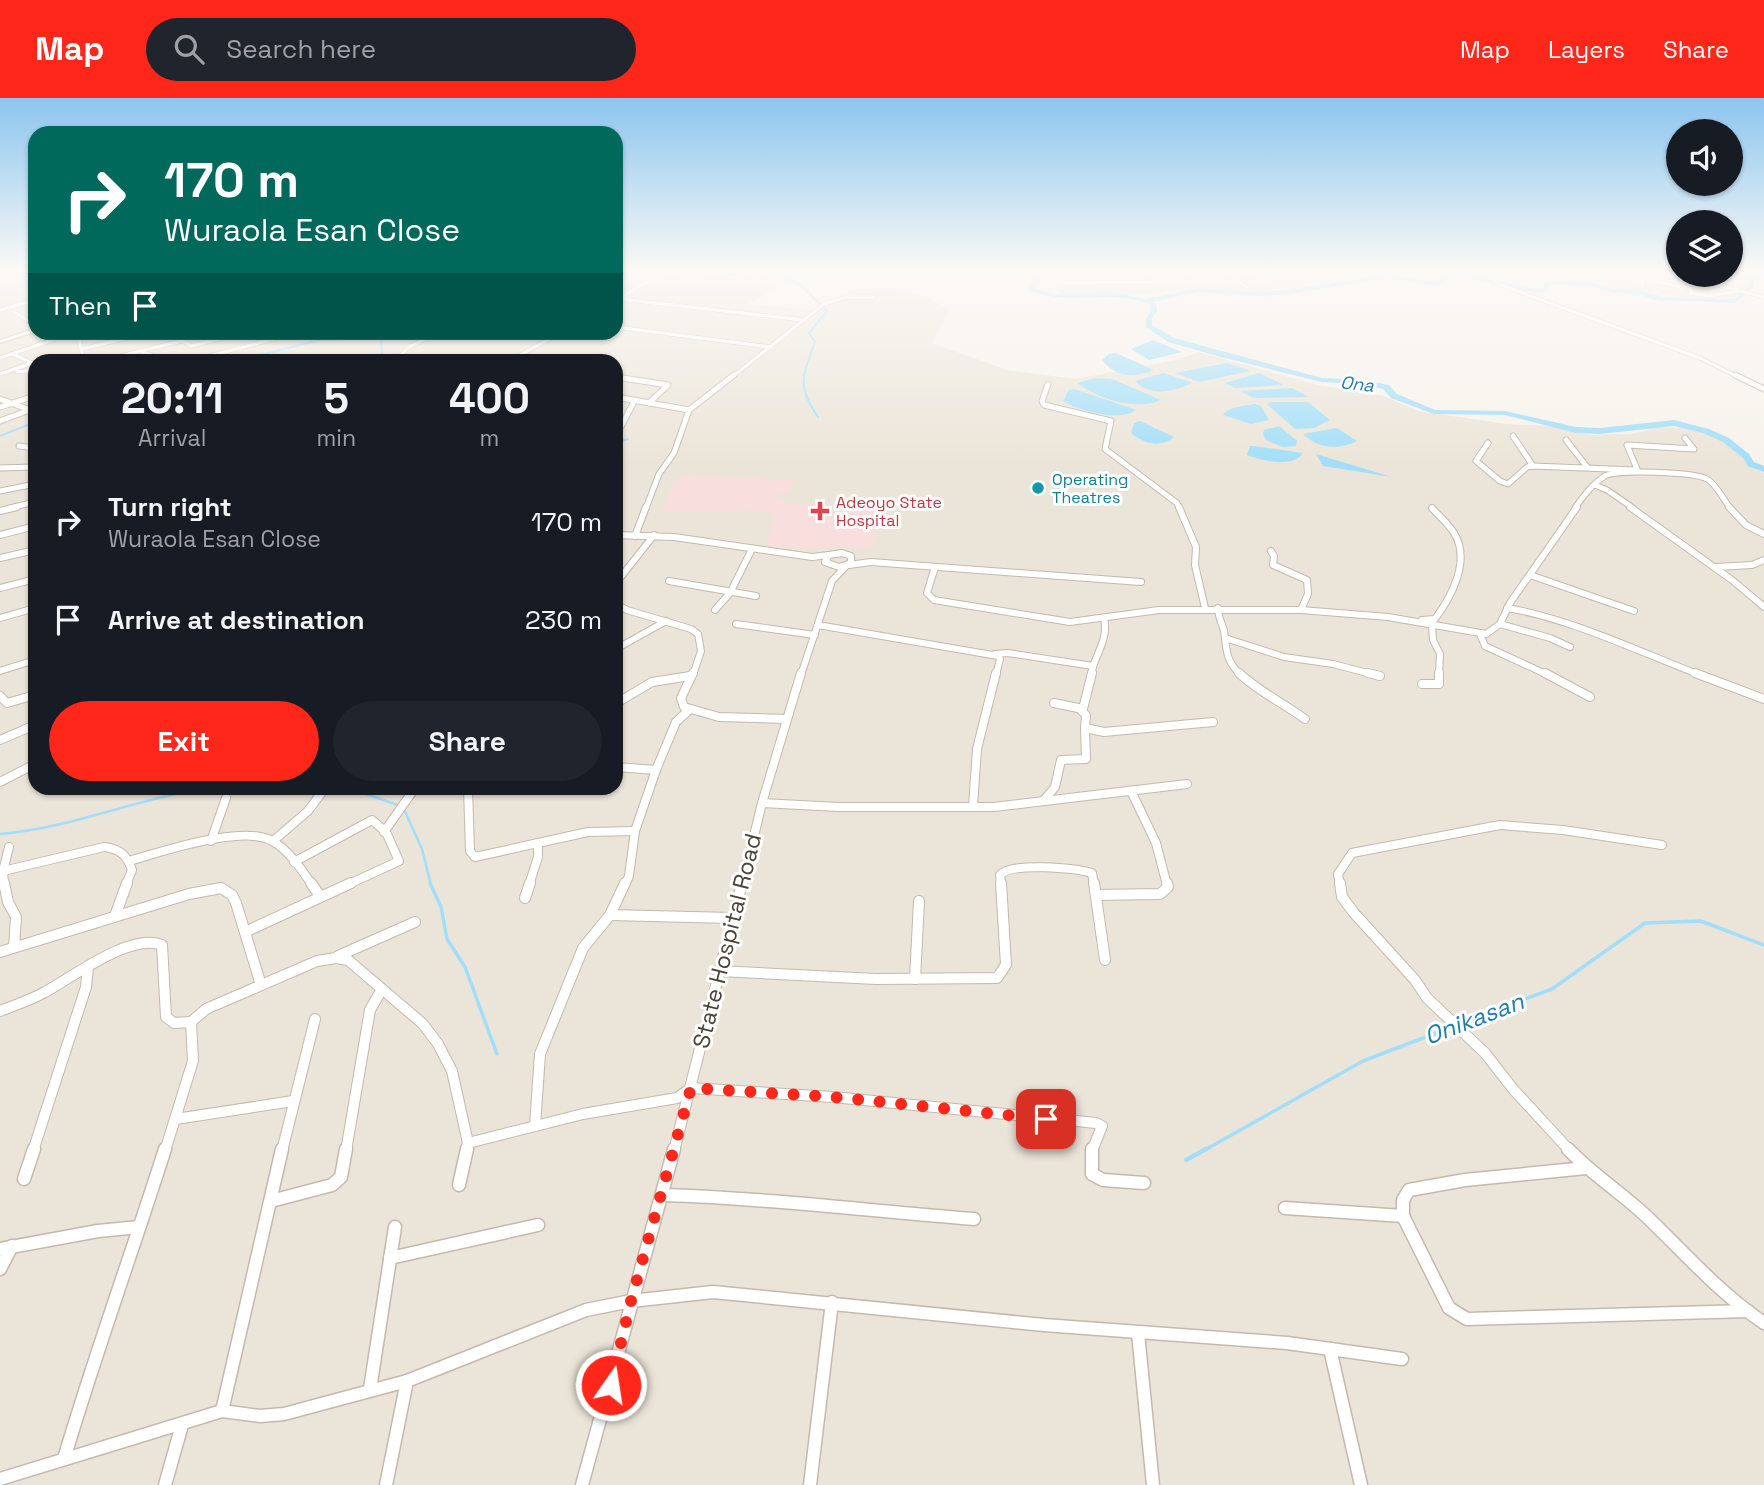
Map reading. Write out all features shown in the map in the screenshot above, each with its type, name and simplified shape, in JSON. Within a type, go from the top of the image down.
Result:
[{"type":"street","points":[[683,336],[769,347]]},
{"type":"street","points":[[635,536],[659,474],[674,453],[689,410],[784,336]]},
{"type":"street","points":[[1641,336],[1700,358],[1764,389]]},
{"type":"street","points":[[0,358],[50,340]]},
{"type":"street","points":[[79,340],[83,354]]},
{"type":"street","points":[[82,349],[119,340]]},
{"type":"street","points":[[128,354],[181,341],[191,346],[217,340]]},
{"type":"street","points":[[217,354],[270,340]]},
{"type":"street","points":[[402,354],[423,340]]},
{"type":"street","points":[[522,354],[548,340]]},
{"type":"street","points":[[139,351],[147,354]]},
{"type":"street","points":[[13,354],[28,361]]},
{"type":"street","points":[[0,375],[28,364]]},
{"type":"street","points":[[0,375],[28,371]]},
{"type":"street","points":[[623,378],[668,385],[649,403]]},
{"type":"street","points":[[1048,384],[1042,401],[1044,405],[1111,421],[1104,449],[1177,503],[1196,547],[1195,565],[1205,608]]},
{"type":"street","points":[[0,407],[28,398]]},
{"type":"street","points":[[623,398],[689,410]]},
{"type":"street","points":[[0,399],[28,408]]},
{"type":"street","points":[[623,422],[635,400]]},
{"type":"street","points":[[0,421],[28,410]]},
{"type":"street","points":[[1513,436],[1533,466]]},
{"type":"street","points":[[1488,443],[1476,461],[1501,483],[1510,484],[1527,467],[1533,466],[1637,469],[1626,446],[1628,444],[1694,449],[1685,438]]},
{"type":"street","points":[[1566,440],[1587,467]]},
{"type":"street","points":[[19,446],[28,447]]},
{"type":"street","points":[[0,468],[28,467]]},
{"type":"street","points":[[1609,468],[1616,473]]},
{"type":"street","points":[[1500,625],[1507,608],[1586,493],[1606,475],[1692,475],[1708,478],[1717,487],[1724,503],[1746,525],[1764,534]]},
{"type":"street","points":[[0,491],[28,485]]},
{"type":"street","points":[[1595,485],[1607,490],[1764,607]]},
{"type":"street","points":[[0,510],[28,504]]},
{"type":"street","points":[[1416,622],[1437,617],[1443,602],[1452,593],[1461,558],[1455,533],[1432,508]]},
{"type":"street","points":[[0,534],[28,528]]},
{"type":"street","points":[[623,536],[653,536],[811,557],[848,565],[871,562],[1141,582]]},
{"type":"street","points":[[623,574],[653,536]]},
{"type":"street","points":[[715,610],[730,593],[752,549]]},
{"type":"street","points":[[1271,551],[1275,556],[1273,565],[1307,580],[1308,594],[1301,610]]},
{"type":"street","points":[[0,558],[28,552]]},
{"type":"street","points":[[827,561],[842,553],[871,562]]},
{"type":"street","points":[[848,565],[852,561],[851,556]]},
{"type":"street","points":[[1712,566],[1752,565],[1764,560]]},
{"type":"street","points":[[827,561],[832,581]]},
{"type":"street","name":"State Hospital Road","points":[[582,1485],[691,1088],[732,918],[786,719],[832,581],[848,565]]},
{"type":"street","points":[[935,567],[927,593],[934,600],[1070,622],[1159,610],[1301,610],[1369,615],[1480,634],[1500,625],[1549,638],[1570,647]]},
{"type":"street","points":[[1530,575],[1634,611]]},
{"type":"street","points":[[0,588],[28,581]]},
{"type":"street","points":[[669,581],[757,596]]},
{"type":"street","points":[[623,608],[697,631],[702,638],[701,653],[681,698],[681,704],[690,710],[716,715],[786,719]]},
{"type":"street","points":[[1218,608],[1217,615],[1225,638],[1224,648],[1230,663],[1242,677],[1306,719]]},
{"type":"street","points":[[1507,608],[1559,622],[1764,699]]},
{"type":"street","points":[[0,618],[28,610]]},
{"type":"street","points":[[1082,710],[1094,676],[1093,666],[1107,639],[1104,618]]},
{"type":"street","points":[[623,645],[666,621]]},
{"type":"street","points":[[736,624],[817,630],[1093,666]]},
{"type":"street","points":[[1422,684],[1439,684],[1440,654],[1433,640],[1432,625]]},
{"type":"street","points":[[1480,634],[1487,647],[1524,662],[1590,697]]},
{"type":"street","points":[[1225,638],[1284,657],[1333,664],[1380,676]]},
{"type":"street","points":[[973,807],[980,735],[1000,659],[995,654]]},
{"type":"street","points":[[0,671],[28,662]]},
{"type":"street","points":[[623,699],[652,682],[691,676]]},
{"type":"street","points":[[0,696],[7,702],[13,702]]},
{"type":"street","points":[[0,708],[28,697]]},
{"type":"street","points":[[1044,800],[1055,787],[1061,760],[1086,759],[1086,715],[1082,710],[1054,703]]},
{"type":"street","points":[[535,1126],[540,1054],[583,948],[610,915],[629,876],[635,831],[656,770],[676,722],[690,710]]},
{"type":"street","points":[[1086,728],[1104,732],[1213,722]]},
{"type":"street","points":[[0,740],[28,728]]},
{"type":"street","points":[[0,782],[28,768]]},
{"type":"street","points":[[623,768],[656,770]]},
{"type":"street","points":[[762,803],[838,807],[973,807],[1187,783]]},
{"type":"street","points":[[1096,895],[1160,894],[1168,887],[1156,843],[1131,790]]},
{"type":"street","points":[[273,841],[308,811],[320,795]]},
{"type":"street","points":[[384,832],[410,795]]},
{"type":"street","points":[[468,795],[471,856],[488,856],[588,832],[635,831]]},
{"type":"street","points":[[211,841],[226,798]]},
{"type":"street","points":[[245,932],[320,896],[397,864],[394,847],[376,821],[366,821],[294,862]]},
{"type":"street","points":[[1662,845],[1563,830],[1500,825],[1352,853],[1338,874],[1342,897],[1353,913],[1415,980],[1427,998],[1485,1053],[1513,1089],[1586,1168],[1643,1213],[1736,1304],[1764,1323]]},
{"type":"street","points":[[130,861],[232,837],[273,841],[294,862],[320,896]]},
{"type":"street","points":[[525,898],[538,858],[538,843]]},
{"type":"street","points":[[3,871],[98,846],[114,846],[130,861],[132,870],[116,915]]},
{"type":"street","points":[[9,847],[3,871],[7,898],[16,917],[14,947]]},
{"type":"street","points":[[719,971],[986,980],[1002,974],[1006,965],[1000,875],[1005,869],[1088,871],[1094,877],[1105,960]]},
{"type":"street","points":[[0,952],[116,915],[212,888],[221,888],[232,895],[261,985]]},
{"type":"street","points":[[915,979],[919,901]]},
{"type":"street","points":[[610,915],[732,918]]},
{"type":"street","points":[[0,1011],[43,995],[88,967],[136,943],[156,942],[162,945],[164,955],[166,1017],[173,1023],[191,1022],[206,1009],[415,922]]},
{"type":"street","points":[[334,957],[353,963],[423,1024],[438,1044],[452,1071],[468,1143],[459,1185]]},
{"type":"street","points":[[24,1179],[86,987],[88,967]]},
{"type":"street","points":[[271,1201],[332,1185],[341,1177],[370,1010],[382,989]]},
{"type":"street","points":[[222,1410],[293,1101],[315,1019]]},
{"type":"street","points":[[64,1459],[93,1360],[121,1289],[193,1061],[191,1022]]},
{"type":"street","points":[[468,1143],[583,1114],[677,1098],[691,1088],[833,1097],[1096,1122],[1102,1126],[1096,1136],[1089,1163],[1092,1174],[1103,1180],[1144,1183]]},
{"type":"street","points":[[176,1119],[293,1101]]},
{"type":"street","points":[[1586,1168],[1418,1186],[1409,1190],[1403,1200],[1403,1216],[1449,1308],[1467,1319],[1748,1311]]},
{"type":"street","points":[[662,1195],[753,1198],[813,1206],[974,1219]]},
{"type":"street","points":[[1285,1208],[1403,1216]]},
{"type":"street","points":[[390,1258],[538,1226]]},
{"type":"street","points":[[0,1269],[6,1247],[139,1227]]},
{"type":"street","points":[[370,1389],[394,1227]]},
{"type":"street","points":[[0,1479],[182,1425],[222,1410],[260,1416],[284,1414],[407,1381],[586,1310],[631,1301],[726,1292],[1138,1334],[1244,1338],[1402,1359]]},
{"type":"street","points":[[810,1485],[832,1302]]},
{"type":"street","points":[[1138,1334],[1153,1485]]},
{"type":"street","points":[[1330,1349],[1361,1485]]},
{"type":"street","points":[[386,1485],[407,1381]]},
{"type":"street","points":[[165,1485],[182,1425]]},
{"type":"shaded area","points":[[0,336],[28,336],[28,340],[623,340],[623,336],[936,336],[932,343],[1007,370],[1076,379],[1176,360],[1199,352],[1318,385],[1384,396],[1418,411],[1506,424],[1551,426],[1589,435],[1631,434],[1660,427],[1698,429],[1728,444],[1764,473],[1764,1485],[0,1485]]},
{"type":"shaded area","name":"Adeoyo State Hospital","points":[[688,475],[795,480],[789,493],[772,494],[787,503],[885,506],[872,548],[766,547],[774,514],[753,511],[661,512],[675,480]]},
{"type":"water","points":[[1153,340],[1182,352],[1149,360],[1131,349]]},
{"type":"water","points":[[1116,353],[1154,370],[1132,375],[1120,373],[1102,360],[1109,354]]},
{"type":"water","points":[[1227,363],[1251,371],[1199,382],[1175,373]]},
{"type":"water","points":[[1163,373],[1192,383],[1178,389],[1155,391],[1135,381]]},
{"type":"water","points":[[1259,373],[1284,385],[1235,388],[1225,383]]},
{"type":"water","points":[[1095,378],[1112,379],[1161,400],[1140,404],[1118,402],[1095,394],[1077,383]]},
{"type":"water","points":[[1292,388],[1309,397],[1254,398],[1240,391]]},
{"type":"water","points":[[1074,389],[1136,410],[1110,415],[1079,408],[1063,401],[1069,390]]},
{"type":"water","points":[[1308,402],[1330,420],[1314,428],[1295,429],[1267,404]]},
{"type":"water","points":[[1255,404],[1261,406],[1269,420],[1251,424],[1223,415],[1233,408]]},
{"type":"water","points":[[1140,421],[1174,437],[1157,444],[1141,440],[1131,433],[1134,423]]},
{"type":"water","points":[[1279,426],[1297,441],[1296,446],[1283,447],[1266,440],[1264,430]]},
{"type":"water","points":[[1337,428],[1357,441],[1329,447],[1316,443],[1303,434]]},
{"type":"water","points":[[1250,446],[1303,453],[1298,458],[1285,462],[1269,461],[1247,455]]},
{"type":"water","points":[[1316,454],[1392,477],[1323,466]]},
{"type":"waterway","points":[[811,336],[815,342],[805,372],[804,388],[818,417]]},
{"type":"waterway","name":"Ona","points":[[1164,336],[1224,355],[1322,380],[1363,382],[1386,387],[1394,396],[1434,412],[1505,413],[1576,430],[1600,431],[1674,423],[1706,431],[1726,440],[1746,456],[1751,464],[1764,469]]},
{"type":"waterway","points":[[264,354],[320,340]]},
{"type":"waterway","points":[[381,340],[382,354]]},
{"type":"waterway","points":[[0,436],[28,425]]},
{"type":"waterway","points":[[623,440],[628,439]]},
{"type":"waterway","points":[[0,834],[52,826],[171,795]]},
{"type":"waterway","points":[[369,795],[403,807],[422,849],[431,885]]},
{"type":"waterway","points":[[430,883],[441,907],[447,939],[465,967],[497,1054]]},
{"type":"waterway","name":"Onikasan","points":[[1458,1024],[1552,989],[1645,923],[1701,921],[1764,945]]},
{"type":"waterway","name":"Onikasan","points":[[1203,1151],[1363,1061],[1452,1027]]},
{"type":"waterway","name":"Onikasan","points":[[1186,1160],[1206,1149]]},
{"type":"place","name":"Operating Theatres","points":[[1038,488]]},
{"type":"place","name":"Adeoyo State Hospital","points":[[820,511]]},
{"type":"route","points":[[611,1385],[631,1301],[691,1088],[833,1097],[1046,1119]]}]
